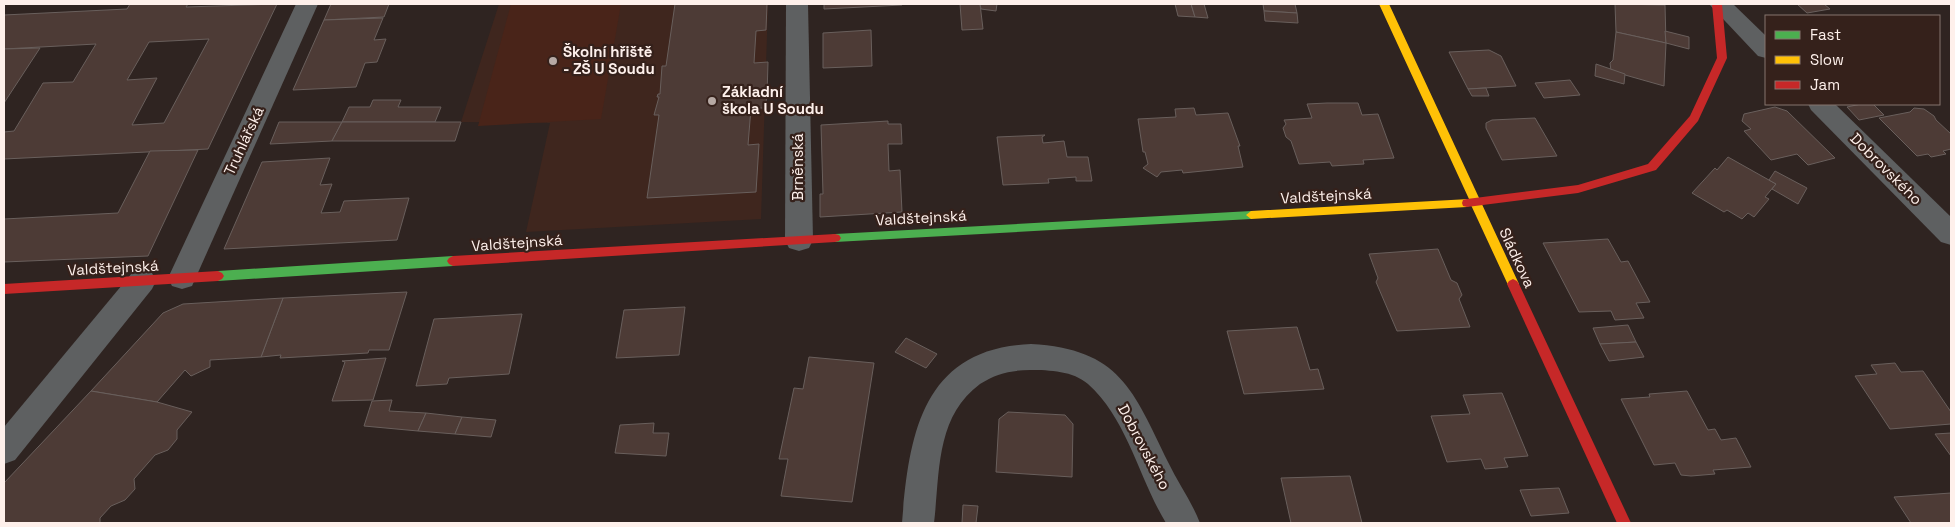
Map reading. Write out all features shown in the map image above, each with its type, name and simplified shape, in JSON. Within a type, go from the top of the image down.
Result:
[{"type":"street","name":"Truhlářská","points":[[182,278],[307,4]]},
{"type":"street","name":"Brněnská","points":[[797,4],[799,240]]},
{"type":"street","name":"Sládkova","points":[[1384,4],[1624,523]]},
{"type":"street","name":"Valdštejnská","points":[[4,289],[799,240],[1475,203],[1578,189],[1652,166],[1694,118],[1722,58],[1719,4]]},
{"type":"street","points":[[1719,4],[1765,49]]},
{"type":"street","name":"Dobrovského","points":[[1821,105],[1951,234]]},
{"type":"street","points":[[4,450],[142,281]]},
{"type":"street","name":"Dobrovského","points":[[918,523],[927,444],[937,410],[951,389],[971,374],[994,361],[1025,357],[1060,358],[1096,373],[1117,397],[1129,416],[1184,523]]},
{"type":"shaded area","points":[[499,4],[768,4],[761,219],[526,232],[550,123],[461,122]]},
{"type":"shaded area","name":"Školní hřiště - ZŠ U Soudu","points":[[511,4],[621,4],[601,119],[478,126]]},
{"type":"building","points":[[130,4],[188,4],[186,7],[277,4],[208,149],[4,159],[4,132],[14,131],[43,83],[73,82],[96,44],[4,49],[4,15],[127,9]],"holes":[[[209,39],[164,123],[132,125],[157,78],[127,80],[149,42]]]},
{"type":"building","points":[[331,4],[389,4],[384,17],[324,20]]},
{"type":"building","name":"Základní škola U Soudu","points":[[675,4],[767,4],[766,30],[756,31],[754,63],[768,62],[767,96],[765,108],[751,108],[748,145],[759,144],[756,192],[647,198],[659,115],[654,115],[659,97],[657,97],[660,94],[662,66],[666,66]]},
{"type":"building","points":[[824,4],[902,4],[902,5],[824,9]]},
{"type":"building","points":[[960,4],[980,4],[983,29],[962,30]]},
{"type":"building","points":[[980,4],[997,4],[996,11],[981,9]]},
{"type":"building","points":[[1175,4],[1191,4],[1195,17],[1178,16]]},
{"type":"building","points":[[1191,4],[1204,4],[1208,18],[1195,17]]},
{"type":"building","points":[[1263,4],[1295,4],[1297,13],[1264,11]]},
{"type":"building","points":[[1615,4],[1665,5],[1666,43],[1616,32]]},
{"type":"building","points":[[1797,4],[1824,4],[1830,9],[1807,13]]},
{"type":"building","points":[[1264,11],[1297,13],[1298,23],[1265,21]]},
{"type":"building","points":[[383,18],[374,40],[386,39],[377,62],[365,63],[356,87],[293,90],[324,20]]},
{"type":"building","points":[[871,30],[872,66],[823,68],[823,33]]},
{"type":"building","points":[[1665,31],[1689,37],[1689,49],[1666,43]]},
{"type":"building","points":[[1616,32],[1666,43],[1664,86],[1611,71],[1610,63],[1613,60]]},
{"type":"building","points":[[40,48],[4,103],[4,49]]},
{"type":"building","points":[[1489,50],[1501,56],[1516,86],[1468,89],[1449,52]]},
{"type":"building","points":[[1596,64],[1625,74],[1624,84],[1595,76]]},
{"type":"building","points":[[1570,80],[1580,95],[1544,98],[1535,83]]},
{"type":"building","points":[[1486,88],[1489,96],[1472,96],[1468,89]]},
{"type":"building","points":[[373,100],[401,100],[398,107],[441,107],[435,122],[342,122],[349,107],[370,107]]},
{"type":"building","points":[[1358,103],[1362,115],[1378,114],[1394,158],[1363,160],[1364,164],[1332,166],[1330,162],[1299,164],[1291,141],[1286,137],[1283,128],[1286,124],[1284,120],[1312,118],[1307,104]]},
{"type":"building","points":[[1874,105],[1884,115],[1859,120],[1847,107]]},
{"type":"building","points":[[1775,107],[1787,111],[1835,158],[1808,165],[1797,154],[1771,160],[1744,131],[1751,129],[1742,121],[1744,114]]},
{"type":"building","points":[[1194,108],[1196,115],[1228,113],[1240,146],[1238,146],[1243,167],[1183,173],[1182,170],[1161,172],[1157,177],[1143,168],[1148,164],[1145,152],[1143,152],[1138,119],[1176,117],[1175,109]]},
{"type":"building","points":[[1914,108],[1924,109],[1934,116],[1951,134],[1951,149],[1943,151],[1946,154],[1931,157],[1928,154],[1917,156],[1879,118],[1910,112]]},
{"type":"building","points":[[1535,118],[1557,156],[1502,160],[1486,128],[1486,123],[1492,120]]},
{"type":"building","points":[[888,121],[888,124],[901,124],[902,144],[888,144],[889,171],[900,170],[902,212],[820,217],[820,194],[823,194],[821,125]]},
{"type":"building","points":[[279,122],[342,122],[332,141],[270,144]]},
{"type":"building","points":[[342,122],[461,122],[455,141],[332,141]]},
{"type":"building","points":[[1045,135],[1042,137],[1043,143],[1064,141],[1067,157],[1088,157],[1092,181],[1076,181],[1076,177],[1048,179],[1049,183],[1003,185],[997,137]]},
{"type":"building","points":[[198,150],[148,256],[4,262],[4,219],[118,213],[150,151]]},
{"type":"building","points":[[1728,157],[1776,184],[1765,197],[1769,199],[1754,217],[1748,213],[1742,219],[1727,210],[1724,212],[1692,193]]},
{"type":"building","points":[[330,158],[320,185],[332,184],[321,213],[340,212],[344,201],[409,198],[397,240],[224,249],[262,162]]},
{"type":"building","points":[[1775,171],[1807,188],[1798,204],[1772,189],[1776,184],[1769,180]]},
{"type":"building","points":[[1608,239],[1621,262],[1628,261],[1650,302],[1636,303],[1644,318],[1615,320],[1611,311],[1579,312],[1543,243]]},
{"type":"building","points":[[1438,249],[1451,280],[1457,283],[1462,295],[1459,299],[1470,327],[1397,331],[1376,282],[1378,278],[1369,254]]},
{"type":"building","points":[[407,292],[389,350],[280,358],[281,355],[261,357],[283,298]]},
{"type":"building","points":[[283,298],[261,357],[210,360],[210,367],[191,376],[185,370],[157,402],[91,391],[163,313],[183,304]]},
{"type":"building","points":[[685,307],[679,355],[616,358],[624,310]]},
{"type":"building","points":[[522,314],[509,374],[449,378],[447,384],[416,386],[434,319]]},
{"type":"building","points":[[1628,325],[1636,342],[1600,344],[1593,328]]},
{"type":"building","points":[[1297,327],[1310,370],[1318,369],[1324,389],[1244,394],[1227,331]]},
{"type":"building","points":[[906,338],[937,354],[926,368],[895,352]]},
{"type":"building","points":[[1636,342],[1644,357],[1609,361],[1600,344]]},
{"type":"building","points":[[809,357],[874,363],[852,502],[781,496],[788,459],[779,459],[794,388],[803,389]]},
{"type":"building","points":[[386,358],[373,400],[332,401],[345,362],[342,361]]},
{"type":"building","points":[[1895,363],[1901,372],[1923,371],[1951,412],[1951,424],[1890,429],[1855,376],[1877,374],[1871,365]]},
{"type":"building","points":[[91,391],[157,402],[192,412],[177,430],[177,439],[168,450],[155,455],[134,479],[135,489],[125,500],[111,506],[100,518],[100,523],[4,523],[4,483]]},
{"type":"building","points":[[1687,391],[1708,430],[1715,429],[1721,440],[1736,438],[1751,467],[1713,470],[1715,474],[1691,476],[1681,475],[1675,463],[1654,465],[1621,399],[1650,397],[1649,394]]},
{"type":"building","points":[[1502,393],[1528,456],[1504,458],[1508,467],[1485,469],[1481,459],[1447,462],[1431,416],[1470,414],[1463,395]]},
{"type":"building","points":[[392,400],[389,411],[426,413],[418,431],[364,426],[372,401]]},
{"type":"building","points":[[1008,412],[1065,415],[1073,424],[1072,477],[996,472],[999,419]]},
{"type":"building","points":[[426,413],[462,417],[455,434],[418,431]]},
{"type":"building","points":[[462,417],[496,420],[491,437],[455,434]]},
{"type":"building","points":[[654,423],[653,433],[669,433],[666,456],[615,453],[620,425]]},
{"type":"building","points":[[1951,433],[1951,456],[1935,434]]},
{"type":"building","points":[[1350,476],[1362,523],[1291,523],[1281,478]]},
{"type":"building","points":[[1559,488],[1569,513],[1531,516],[1520,490]]},
{"type":"building","points":[[1951,493],[1951,523],[1911,523],[1894,497]]},
{"type":"building","points":[[963,505],[978,506],[976,523],[962,523]]},
{"type":"traffic: fast","points":[[835,238],[1251,215]]},
{"type":"traffic: fast","points":[[218,276],[453,261]]},
{"type":"traffic: slow","points":[[1384,4],[1513,284]]},
{"type":"traffic: slow","points":[[1251,215],[1467,203]]},
{"type":"traffic: jam","points":[[1467,203],[1578,189],[1652,167],[1694,118],[1722,58],[1717,4]]},
{"type":"traffic: jam","points":[[453,261],[835,238]]},
{"type":"traffic: jam","points":[[4,289],[218,276]]},
{"type":"traffic: jam","points":[[1513,284],[1624,523]]},
{"type":"place","name":"Školní hřiště - ZŠ U Soudu","points":[[553,61]]},
{"type":"place","name":"Základní škola U Soudu","points":[[712,101]]}]
